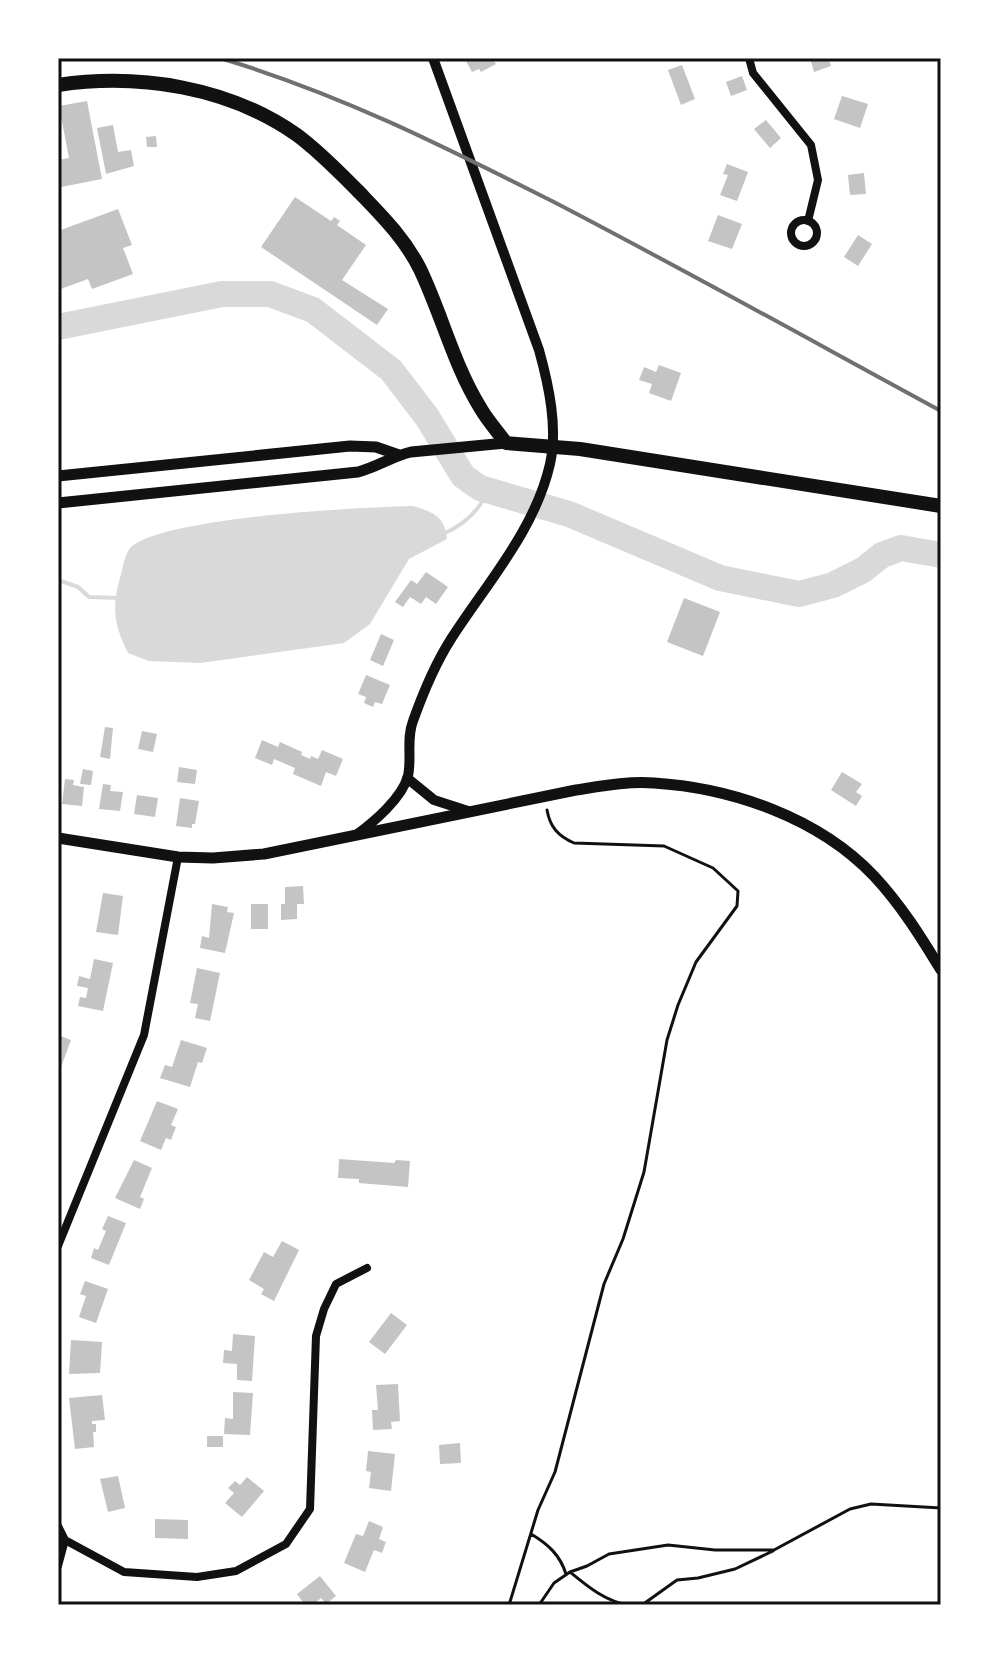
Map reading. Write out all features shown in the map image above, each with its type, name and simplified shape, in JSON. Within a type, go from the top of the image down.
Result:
[{"type":"highway","points":[[58,85],[124,81],[183,87],[244,105],[297,135],[346,179],[406,245],[482,411],[506,443],[553,446],[941,506]]},
{"type":"main road","points":[[58,476],[350,446],[405,453],[506,443]]},
{"type":"main road","points":[[58,503],[358,472],[382,466],[405,453]]},
{"type":"main road","points":[[58,838],[178,857],[264,854],[615,784],[652,783],[694,787],[752,801],[787,816],[832,842],[872,874],[909,919],[941,970]]},
{"type":"street","points":[[356,835],[382,813],[407,778],[411,725],[434,670],[526,528],[545,481],[553,446],[546,377],[539,350],[433,58]]},
{"type":"street","points":[[749,58],[753,73],[811,145],[818,180],[808,221]]},
{"type":"street","points":[[407,778],[434,800],[468,811]]},
{"type":"street","points":[[58,1246],[144,1035],[178,857]]},
{"type":"street","points":[[58,1526],[65,1540],[124,1572],[197,1577],[236,1571],[286,1544],[310,1509],[316,1336],[336,1284],[367,1268]]},
{"type":"street","points":[[58,1566],[65,1540]]},
{"type":"path","points":[[509,1605],[538,1510],[555,1472],[604,1284],[623,1239],[644,1172],[667,1040],[678,1005],[696,962],[737,906],[738,891],[713,868],[664,846],[574,843],[561,838],[549,822],[544,796]]},
{"type":"path","points":[[642,1605],[677,1580],[735,1569],[850,1509],[871,1504],[941,1508]]},
{"type":"path","points":[[531,1534],[552,1549],[568,1573],[617,1603],[629,1605]]},
{"type":"path","points":[[539,1605],[554,1583],[609,1554],[668,1545],[715,1550],[774,1550]]},
{"type":"shaded area","points":[[413,506],[437,516],[444,525],[447,539],[409,559],[370,624],[344,643],[200,663],[149,661],[128,653],[116,622],[116,593],[130,548],[149,537],[220,521]]},
{"type":"building","points":[[492,58],[496,64],[481,72],[479,69],[472,72],[466,61]]},
{"type":"building","points":[[810,58],[828,58],[831,66],[814,72]]},
{"type":"building","points":[[682,65],[695,99],[681,105],[668,70]]},
{"type":"building","points":[[742,76],[747,90],[731,96],[726,82]]},
{"type":"building","points":[[842,96],[868,104],[860,128],[834,119]]},
{"type":"building","points":[[87,101],[102,179],[61,187],[58,160],[69,158],[59,106]]},
{"type":"building","points":[[766,120],[781,138],[770,148],[754,129]]},
{"type":"building","points":[[113,125],[118,152],[131,150],[134,166],[106,174],[97,128]]},
{"type":"building","points":[[156,136],[157,147],[147,147],[146,137]]},
{"type":"building","points":[[727,164],[748,172],[737,201],[720,195],[728,175],[723,174]]},
{"type":"building","points":[[864,173],[866,194],[850,195],[848,175]]},
{"type":"building","points":[[295,197],[331,221],[334,217],[340,221],[337,225],[366,245],[342,280],[388,309],[377,325],[261,247]]},
{"type":"building","points":[[118,209],[132,245],[123,248],[133,274],[92,289],[88,279],[58,290],[58,231]]},
{"type":"building","points":[[718,215],[742,224],[732,249],[708,241]]},
{"type":"building","points":[[858,235],[872,244],[858,266],[844,257]]},
{"type":"building","points":[[659,365],[681,373],[671,401],[649,393],[652,384],[639,380],[644,367],[656,372]]},
{"type":"building","points":[[426,572],[448,587],[436,604],[426,597],[421,604],[410,597],[403,607],[395,602],[411,580],[417,584]]},
{"type":"building","points":[[684,598],[720,612],[703,656],[667,642]]},
{"type":"building","points":[[381,634],[394,640],[383,666],[370,660]]},
{"type":"building","points":[[366,675],[390,685],[382,704],[375,702],[373,707],[364,703],[366,697],[358,694]]},
{"type":"building","points":[[105,727],[113,728],[110,759],[100,757]]},
{"type":"building","points":[[142,731],[157,734],[153,752],[138,749]]},
{"type":"building","points":[[262,740],[278,747],[280,742],[310,759],[311,756],[318,759],[322,750],[343,759],[336,776],[326,772],[321,786],[293,774],[295,768],[274,759],[272,765],[255,758]]},
{"type":"building","points":[[179,767],[197,770],[195,784],[177,782]]},
{"type":"building","points":[[83,769],[93,771],[91,785],[80,784]]},
{"type":"building","points":[[842,772],[862,784],[856,792],[862,796],[856,806],[831,790]]},
{"type":"building","points":[[65,779],[74,780],[73,785],[84,787],[82,806],[62,804]]},
{"type":"building","points":[[103,784],[111,785],[110,791],[123,792],[120,811],[99,809]]},
{"type":"building","points":[[137,795],[158,798],[155,817],[134,814]]},
{"type":"building","points":[[180,798],[199,801],[192,828],[176,826]]},
{"type":"building","points":[[303,886],[304,904],[297,904],[297,919],[281,920],[285,887]]},
{"type":"building","points":[[103,893],[123,896],[118,935],[96,932]]},
{"type":"building","points":[[212,904],[228,907],[227,912],[234,913],[225,953],[200,948],[202,936],[209,938]]},
{"type":"building","points":[[251,904],[268,904],[268,929],[251,929]]},
{"type":"building","points":[[94,959],[113,963],[103,1011],[78,1006],[80,997],[86,998],[88,988],[77,986],[79,976],[90,979]]},
{"type":"building","points":[[197,968],[220,973],[210,1021],[195,1018],[198,1004],[190,1003]]},
{"type":"building","points":[[58,1035],[71,1040],[58,1075]]},
{"type":"building","points":[[181,1040],[207,1048],[202,1063],[198,1062],[190,1087],[160,1078],[165,1065],[172,1067]]},
{"type":"building","points":[[157,1101],[178,1109],[171,1125],[176,1127],[171,1140],[166,1138],[161,1150],[140,1141]]},
{"type":"building","points":[[339,1159],[394,1163],[396,1160],[410,1161],[408,1187],[338,1178]]},
{"type":"building","points":[[134,1160],[152,1168],[140,1197],[144,1199],[140,1209],[115,1198]]},
{"type":"building","points":[[108,1216],[126,1223],[109,1265],[91,1258],[106,1231],[102,1229]]},
{"type":"building","points":[[282,1241],[299,1250],[274,1301],[261,1294],[264,1289],[249,1280],[264,1252],[273,1257]]},
{"type":"building","points":[[85,1281],[108,1289],[96,1323],[79,1317],[86,1296],[80,1294]]},
{"type":"building","points":[[391,1313],[407,1325],[385,1354],[369,1342]]},
{"type":"building","points":[[233,1334],[255,1336],[252,1381],[237,1380],[237,1364],[223,1363],[224,1350],[232,1351]]},
{"type":"building","points":[[71,1340],[102,1342],[100,1373],[69,1374]]},
{"type":"building","points":[[398,1384],[400,1421],[391,1422],[392,1429],[373,1430],[372,1410],[378,1410],[376,1385]]},
{"type":"building","points":[[233,1392],[253,1393],[250,1435],[224,1434],[225,1418],[233,1419]]},
{"type":"building","points":[[102,1395],[105,1420],[92,1421],[96,1424],[94,1447],[75,1449],[69,1398]]},
{"type":"building","points":[[207,1436],[223,1436],[223,1447],[207,1447]]},
{"type":"building","points":[[460,1443],[461,1463],[440,1464],[439,1445]]},
{"type":"building","points":[[368,1451],[395,1454],[391,1491],[369,1488],[371,1472],[366,1471]]},
{"type":"building","points":[[118,1476],[125,1508],[108,1512],[100,1479]]},
{"type":"building","points":[[247,1477],[264,1491],[242,1517],[225,1503],[234,1493],[228,1488],[235,1481],[240,1485]]},
{"type":"building","points":[[155,1519],[188,1520],[188,1539],[155,1538]]},
{"type":"building","points":[[369,1521],[383,1527],[379,1539],[386,1542],[382,1553],[374,1550],[365,1572],[344,1563],[356,1534],[363,1536]]},
{"type":"building","points":[[320,1576],[336,1596],[326,1604],[321,1598],[313,1605],[305,1605],[297,1594]]},
{"type":"waterway","points":[[58,327],[222,294],[270,294],[313,310],[391,370],[427,417],[463,476],[480,488],[569,514],[720,578],[799,594],[833,585],[863,570],[882,555],[901,548],[941,555]]},
{"type":"waterway","points":[[445,533],[471,516],[488,491]]},
{"type":"waterway","points":[[58,580],[78,587],[89,597],[119,598]]},
{"type":"railway","points":[[220,58],[349,104],[470,160],[650,253],[941,411]]}]
